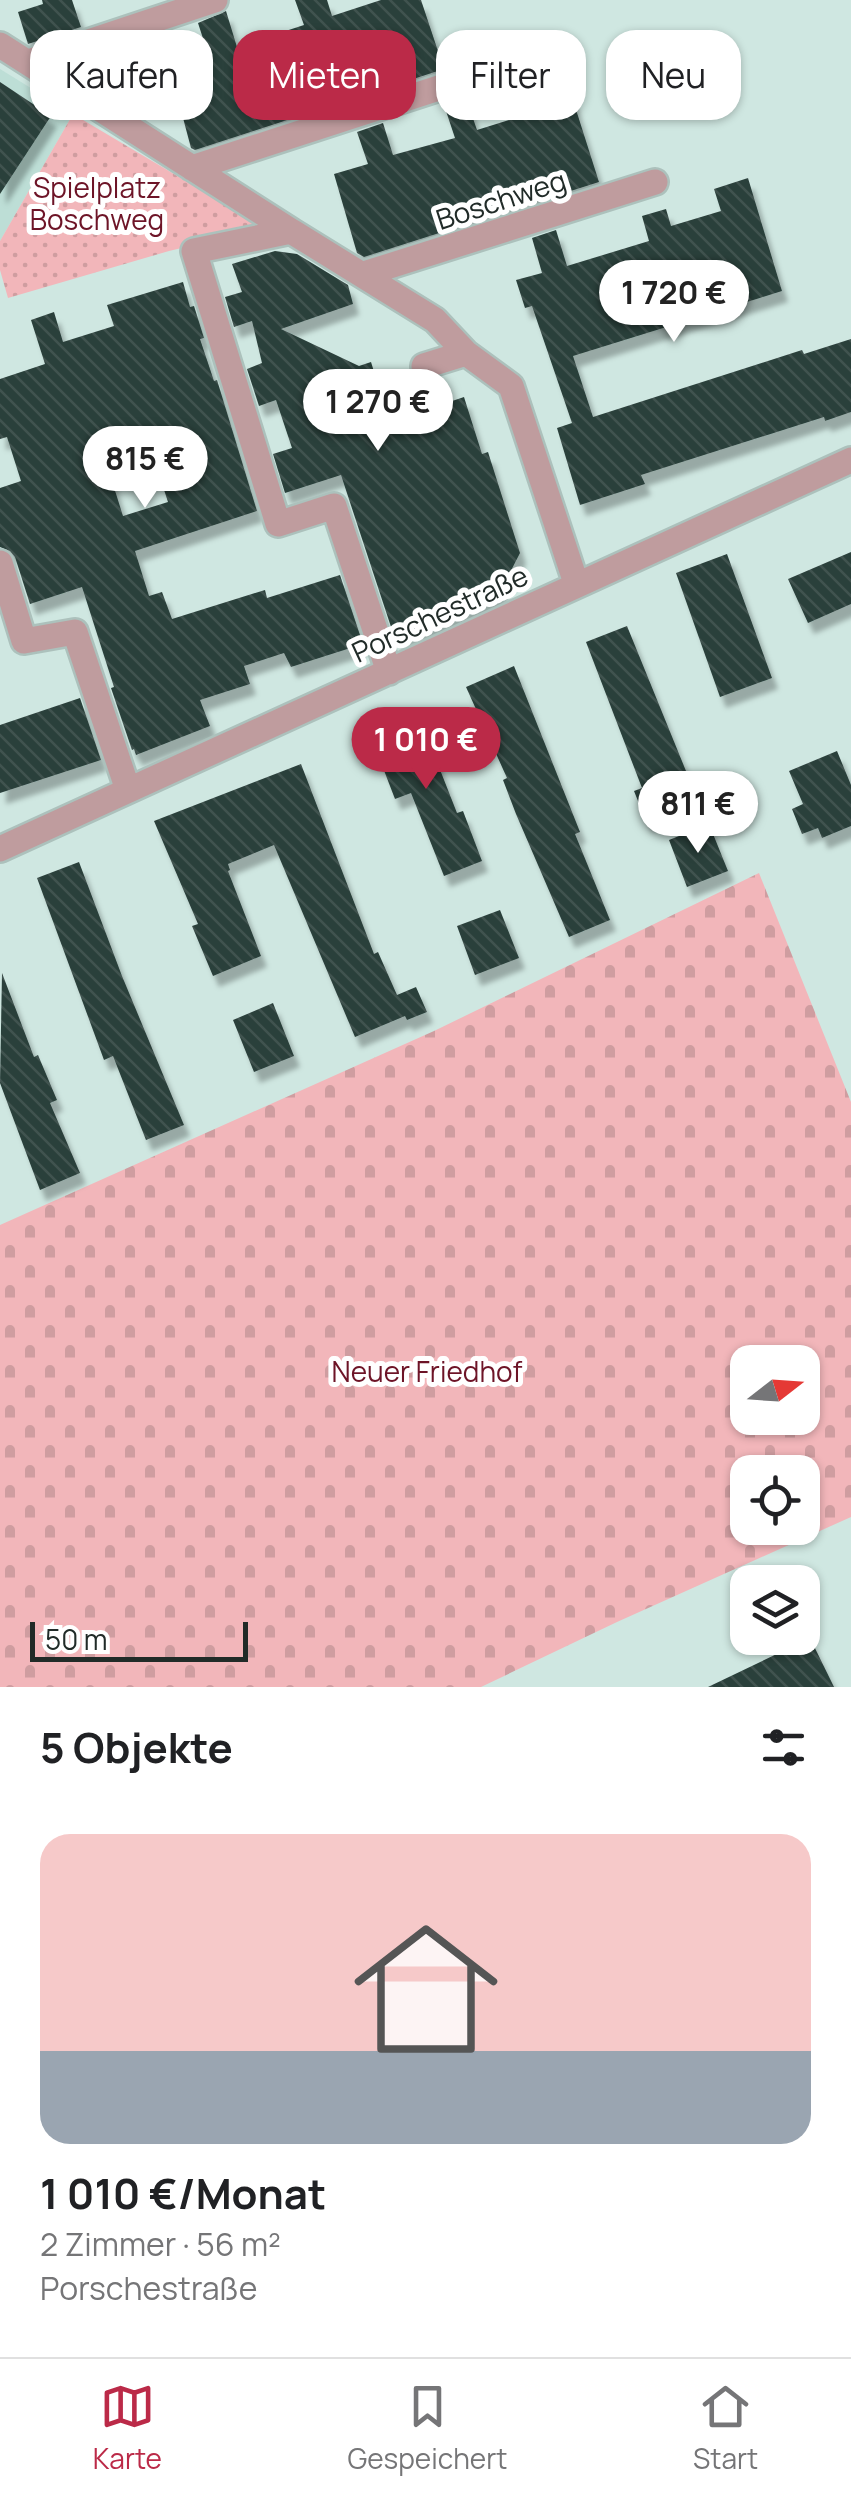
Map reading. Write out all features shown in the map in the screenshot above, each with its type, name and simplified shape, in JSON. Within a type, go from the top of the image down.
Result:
[{"type":"street","points":[[9,45],[215,0]]},
{"type":"street","points":[[9,45],[192,168],[434,320],[466,353],[511,386],[576,583]]},
{"type":"street","points":[[192,168],[436,89]]},
{"type":"street","name":"Boschweg","points":[[364,274],[656,182]]},
{"type":"street","points":[[292,231],[194,251],[278,524],[334,506],[389,672]]},
{"type":"street","points":[[424,366],[466,353]]},
{"type":"street","name":"Porschestraße","points":[[0,849],[851,460]]},
{"type":"street","points":[[0,563],[24,641],[75,632],[128,790]]},
{"type":"shaded area","points":[[0,69],[30,87],[30,120],[70,120],[0,241]]},
{"type":"green space","name":"Spielplatz Boschweg","points":[[70,120],[83,120],[265,228],[169,251],[8,298],[0,270],[0,241]]},
{"type":"green space","name":"Neuer Friedhof","points":[[759,873],[851,1102],[851,1517],[820,1531],[820,1455],[730,1455],[730,1545],[789,1545],[744,1565],[730,1565],[730,1571],[481,1687],[0,1687],[0,1225],[434,1031]]},
{"type":"building","points":[[42,0],[72,0],[81,27],[30,30],[28,44],[18,12],[43,4]]},
{"type":"building","points":[[295,0],[327,0],[332,16],[381,0],[421,0],[436,45],[436,72],[416,78],[416,30],[289,30],[304,25]]},
{"type":"building","points":[[226,11],[233,34],[233,120],[287,120],[195,150],[191,148],[184,120],[213,120],[213,30],[200,30],[198,23]]},
{"type":"building","points":[[0,82],[30,102],[30,120],[48,120],[0,194]]},
{"type":"building","points":[[449,120],[474,120],[477,130],[509,120],[579,120],[599,182],[364,257],[357,253],[334,174],[368,164],[357,132],[383,123],[393,155],[455,138]]},
{"type":"building","points":[[748,178],[782,291],[573,356],[593,417],[802,350],[804,354],[851,339],[851,412],[641,475],[645,484],[580,505],[557,428],[572,423],[532,306],[525,308],[516,280],[542,273],[532,238],[556,230],[567,266],[649,241],[642,216],[666,209],[671,226],[721,211],[714,189]]},
{"type":"building","points":[[275,251],[297,254],[348,285],[353,304],[281,329],[359,366],[371,362],[390,422],[464,397],[482,454],[488,452],[520,553],[495,602],[395,639],[341,475],[285,493],[273,454],[292,448],[276,400],[259,406],[247,369],[262,363],[252,321],[234,327],[225,297],[242,292],[232,264]]},
{"type":"building","points":[[183,282],[190,307],[194,306],[204,338],[200,339],[214,381],[217,380],[257,511],[135,551],[149,596],[162,592],[172,619],[265,590],[267,598],[340,575],[363,644],[291,667],[284,653],[244,666],[250,684],[200,700],[210,726],[136,755],[111,688],[114,687],[82,587],[30,604],[15,557],[0,547],[0,488],[21,481],[7,437],[0,439],[0,379],[45,364],[31,320],[54,312],[63,342],[114,326],[107,305]],"holes":[[[150,447],[168,502],[123,516],[106,462]]]},
{"type":"building","points":[[851,552],[851,604],[808,623],[788,579]]},
{"type":"building","points":[[727,554],[772,678],[720,697],[676,573]]},
{"type":"building","points":[[627,626],[686,771],[664,780],[675,810],[646,821],[634,791],[642,788],[586,642]]},
{"type":"building","points":[[514,666],[580,832],[575,834],[610,920],[569,937],[516,814],[503,780],[507,778],[466,687]]},
{"type":"building","points":[[80,698],[101,760],[0,793],[0,725]]},
{"type":"building","points":[[419,716],[457,813],[463,811],[482,861],[444,876],[411,793],[395,799],[370,734]]},
{"type":"building","points":[[837,751],[851,785],[851,826],[822,838],[818,828],[802,834],[792,809],[803,804],[789,771]]},
{"type":"building","points":[[301,764],[374,954],[378,952],[397,995],[416,987],[427,1012],[407,1020],[405,1016],[355,1037],[274,845],[228,864],[261,956],[213,976],[192,926],[198,924],[154,821]]},
{"type":"building","points":[[709,824],[728,871],[687,887],[669,840]]},
{"type":"building","points":[[79,862],[184,1125],[146,1140],[113,1056],[104,1060],[37,878]]},
{"type":"building","points":[[500,910],[519,958],[475,975],[457,926]]},
{"type":"building","points":[[2,973],[34,1057],[38,1055],[57,1100],[50,1103],[80,1173],[40,1190],[0,1083]]},
{"type":"building","points":[[273,1003],[294,1056],[254,1072],[233,1020]]},
{"type":"building","points":[[775,1655],[818,1655],[834,1687],[708,1687]]}]
